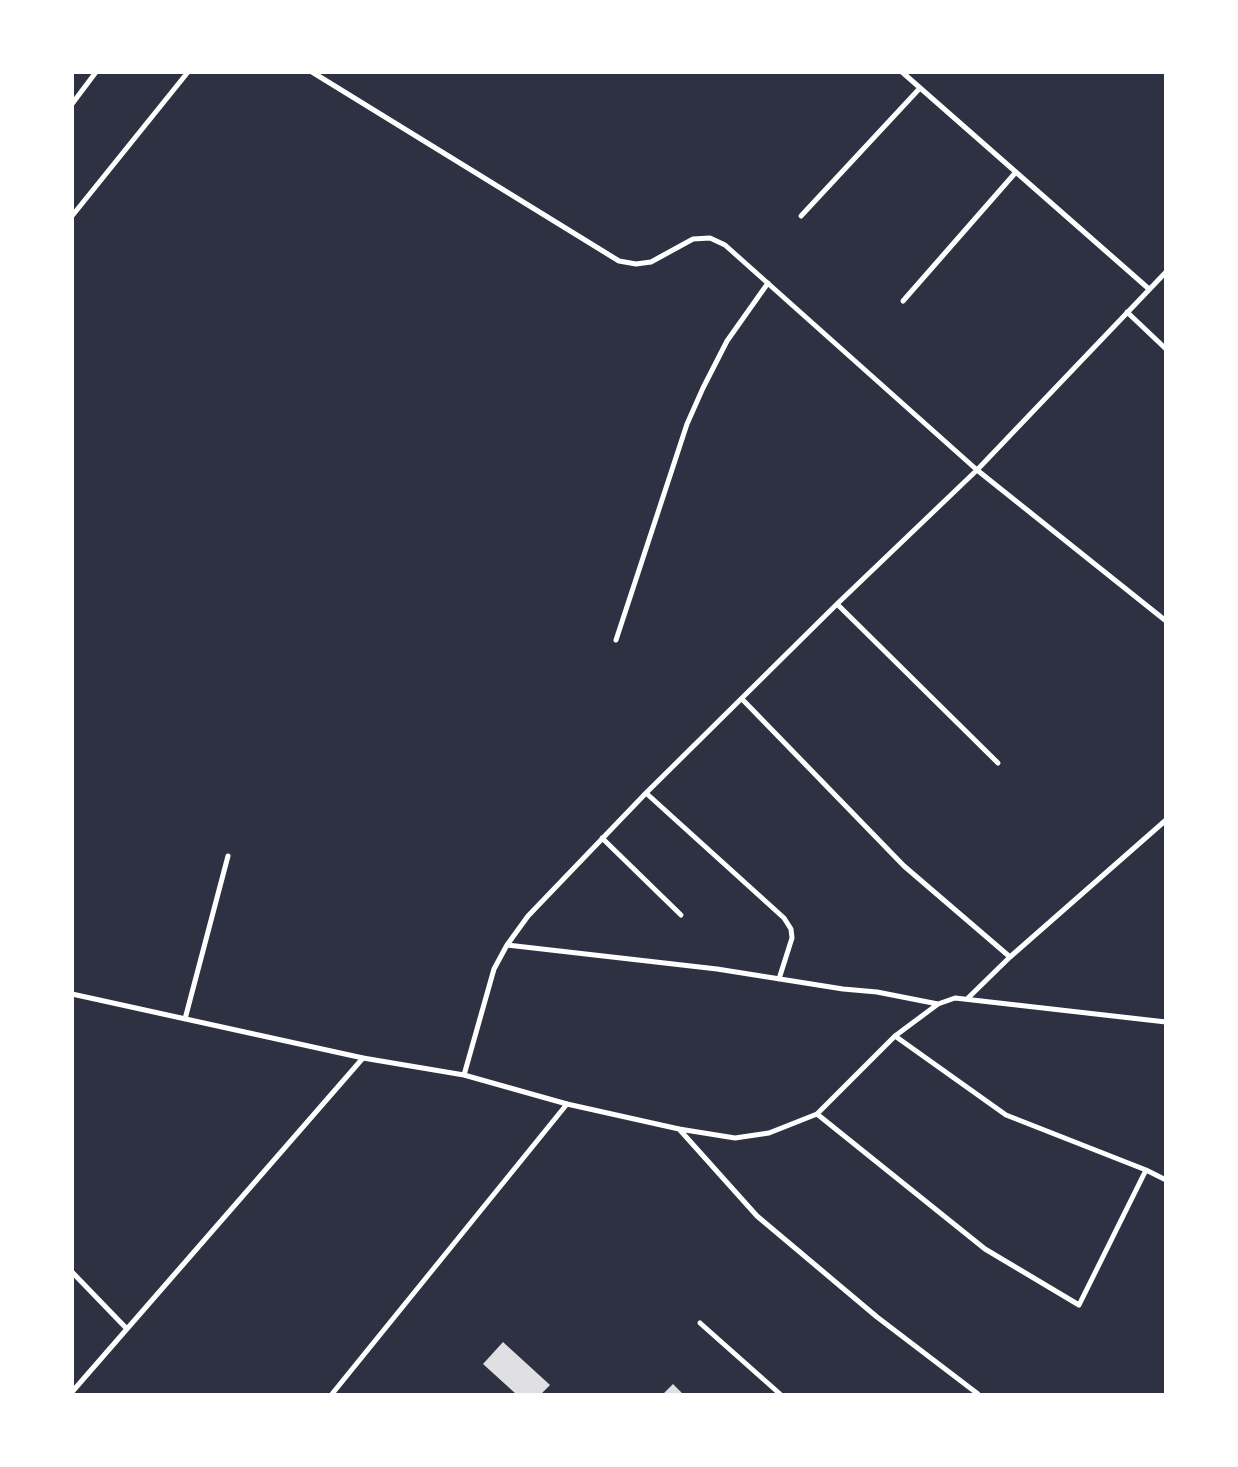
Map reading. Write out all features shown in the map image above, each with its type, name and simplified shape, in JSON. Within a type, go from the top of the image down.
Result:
[{"type":"street","points":[[72,104],[96,72]]},
{"type":"street","points":[[72,216],[188,72]]},
{"type":"street","points":[[312,72],[619,261],[636,264],[651,262],[693,239],[710,238],[725,245],[977,470],[1166,621]]},
{"type":"street","points":[[902,72],[1149,289]]},
{"type":"street","points":[[801,216],[920,88]]},
{"type":"street","points":[[902,301],[1016,172]]},
{"type":"street","points":[[464,1075],[494,969],[507,945],[528,916],[646,793],[837,604],[977,470],[1166,272]]},
{"type":"street","points":[[616,640],[687,424],[702,388],[728,341],[768,282]]},
{"type":"street","points":[[1127,312],[1166,349]]},
{"type":"street","points":[[837,604],[998,762]]},
{"type":"street","points":[[742,699],[904,866],[1010,958]]},
{"type":"street","points":[[646,793],[784,918],[791,929],[792,938],[779,979]]},
{"type":"street","points":[[967,999],[1010,958],[1166,820]]},
{"type":"street","points":[[602,838],[680,915]]},
{"type":"street","points":[[186,1019],[228,856]]},
{"type":"street","points":[[507,945],[717,969],[844,989],[877,992],[938,1004]]},
{"type":"street","points":[[72,994],[363,1058],[464,1075],[567,1104],[679,1129],[735,1138],[768,1133],[817,1114],[895,1036],[938,1004],[955,998],[1166,1022]]},
{"type":"street","points":[[895,1036],[1006,1115],[1146,1170],[1166,1180]]},
{"type":"street","points":[[72,1392],[363,1058]]},
{"type":"street","points":[[332,1394],[567,1104]]},
{"type":"street","points":[[817,1114],[985,1249],[1079,1305],[1146,1170]]},
{"type":"street","points":[[679,1129],[757,1216],[877,1317],[978,1394]]},
{"type":"street","points":[[72,1272],[127,1329]]},
{"type":"street","points":[[700,1323],[780,1394]]},
{"type":"building","points":[[503,1342],[550,1385],[541,1394],[516,1394],[483,1364]]},
{"type":"building","points":[[673,1384],[683,1394],[663,1394]]}]
